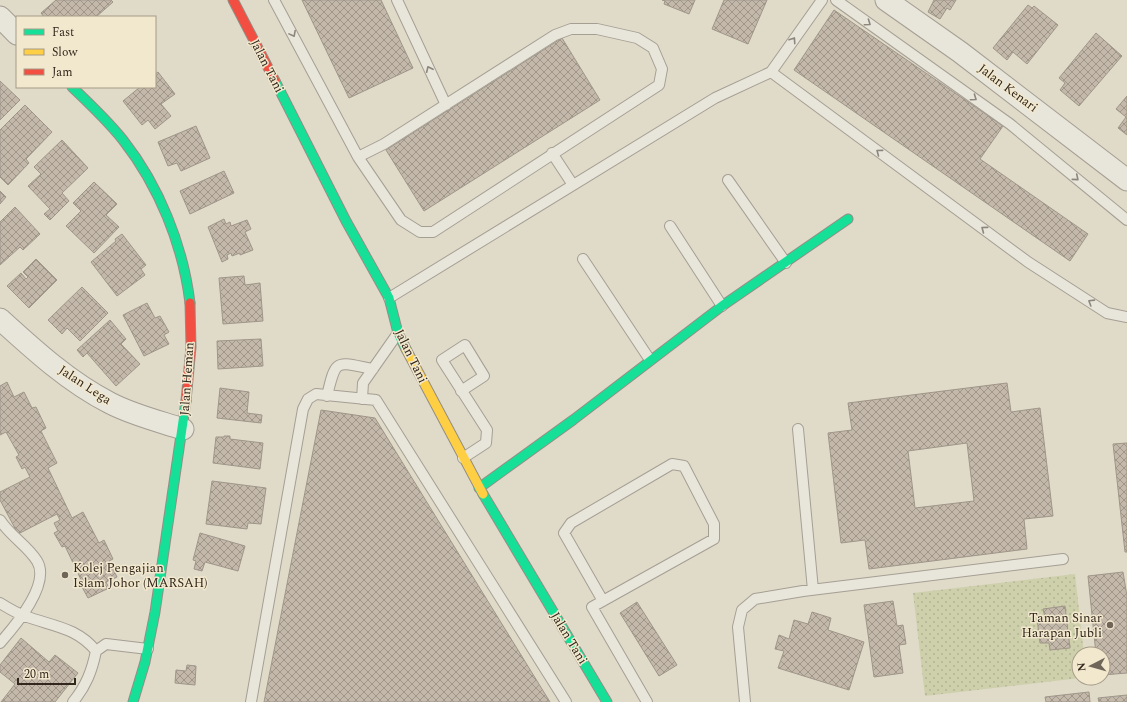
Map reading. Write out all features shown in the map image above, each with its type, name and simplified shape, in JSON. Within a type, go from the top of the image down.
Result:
[{"type":"street","name":"Jalan Tani","points":[[234,0],[346,221],[389,298],[398,333],[463,458],[479,488],[607,702]]},
{"type":"street","name":"Jalan Kenari","points":[[886,0],[960,52],[1127,180]]},
{"type":"street","points":[[0,17],[16,33]]},
{"type":"street","name":"Jalan Heman","points":[[73,88],[129,149],[154,188],[172,231],[184,266],[191,325],[186,403],[148,649],[133,702]]},
{"type":"street","points":[[479,488],[573,420],[722,306],[848,219]]},
{"type":"street","name":"Jalan Lega","points":[[0,319],[38,354],[72,379],[109,403],[128,411],[182,428]]},
{"type":"lane","points":[[274,0],[358,157],[401,220],[420,232],[433,232],[552,153],[659,85],[662,69],[653,48],[637,38],[596,29],[571,29],[555,35],[384,144],[358,157]]},
{"type":"lane","points":[[397,0],[446,105]]},
{"type":"lane","points":[[389,298],[716,98],[772,72],[822,0]]},
{"type":"lane","points":[[836,0],[1010,124],[1127,220]]},
{"type":"lane","points":[[772,72],[1028,262],[1108,313],[1127,317]]},
{"type":"lane","points":[[552,153],[573,185]]},
{"type":"lane","points":[[728,180],[786,263]]},
{"type":"lane","points":[[670,226],[722,306]]},
{"type":"lane","points":[[583,259],[650,360]]},
{"type":"lane","points":[[362,399],[363,383],[398,333]]},
{"type":"lane","points":[[461,391],[484,376],[465,345],[442,360],[461,391],[486,430],[486,442],[463,458]]},
{"type":"lane","points":[[328,396],[333,371],[337,365],[344,364],[372,369]]},
{"type":"lane","points":[[251,702],[303,409],[308,398],[316,394],[376,400],[566,702]]},
{"type":"lane","points":[[798,429],[813,590]]},
{"type":"lane","points":[[603,601],[564,533],[571,523],[672,464],[684,466],[714,524],[714,539],[603,601],[592,607],[647,702]]},
{"type":"lane","points":[[0,643],[23,616],[41,577],[37,561],[2,527]]},
{"type":"lane","points":[[745,702],[738,627],[742,610],[755,599],[813,590],[1063,559]]},
{"type":"lane","points":[[0,603],[23,616],[75,632],[89,642],[96,651]]},
{"type":"lane","points":[[73,702],[84,688],[92,669],[96,651],[106,644],[148,649]]},
{"type":"green space","points":[[1075,574],[1083,646],[1071,646],[1071,679],[925,696],[913,593]]},
{"type":"building","points":[[56,0],[111,0],[113,2],[97,16],[43,16],[41,13]]},
{"type":"building","points":[[302,0],[381,0],[413,68],[349,98]]},
{"type":"building","points":[[662,0],[695,0],[689,14],[664,4],[665,1]]},
{"type":"building","points":[[724,0],[767,0],[748,44],[712,29]]},
{"type":"building","points":[[934,0],[956,0],[950,10],[947,8],[940,19],[928,12]]},
{"type":"building","points":[[1028,5],[1032,8],[1034,6],[1058,25],[1027,64],[1013,52],[1007,60],[993,48]]},
{"type":"building","points":[[834,10],[1003,126],[980,159],[1088,234],[1070,261],[794,70]]},
{"type":"building","points":[[1096,33],[1122,56],[1079,106],[1060,90],[1065,83],[1059,78]]},
{"type":"building","points":[[562,38],[600,100],[424,211],[386,150]]},
{"type":"building","points":[[158,72],[175,94],[161,104],[171,116],[155,129],[148,120],[142,125],[123,101],[139,88],[156,88],[156,73]]},
{"type":"building","points":[[0,81],[20,100],[0,120]]},
{"type":"building","points":[[1127,96],[1127,135],[1118,128],[1126,117],[1116,109]]},
{"type":"building","points":[[25,105],[52,132],[26,159],[29,163],[8,185],[0,177],[0,130]]},
{"type":"building","points":[[196,126],[210,158],[181,171],[177,163],[168,166],[158,142]]},
{"type":"building","points":[[62,140],[88,168],[62,193],[69,201],[50,220],[44,214],[50,209],[28,186],[41,174],[34,167]]},
{"type":"building","points":[[224,171],[234,193],[190,214],[180,191]]},
{"type":"building","points":[[94,182],[117,204],[106,215],[119,227],[94,253],[66,226],[81,211],[73,203]]},
{"type":"building","points":[[0,191],[6,197],[0,204]]},
{"type":"building","points":[[15,207],[40,234],[23,250],[20,247],[0,265],[0,222]]},
{"type":"building","points":[[224,219],[226,224],[230,222],[231,226],[247,220],[251,229],[245,232],[253,250],[240,255],[240,253],[232,256],[231,253],[227,255],[228,259],[222,262],[208,227]]},
{"type":"building","points":[[122,234],[146,265],[141,269],[145,275],[117,296],[91,262]]},
{"type":"building","points":[[36,259],[57,280],[29,308],[7,286],[21,273],[26,279],[28,277],[23,272]]},
{"type":"building","points":[[244,276],[245,285],[260,283],[263,321],[223,324],[219,278]]},
{"type":"building","points":[[82,287],[108,313],[80,341],[67,328],[62,334],[48,320]]},
{"type":"building","points":[[147,303],[155,318],[160,316],[169,332],[164,335],[169,344],[144,356],[123,315]]},
{"type":"building","points":[[110,320],[126,339],[121,344],[140,364],[116,386],[87,353],[83,357],[77,350]]},
{"type":"building","points":[[261,339],[263,366],[218,369],[217,341]]},
{"type":"building","points":[[7,382],[14,397],[24,392],[32,408],[36,407],[46,428],[41,431],[57,463],[48,468],[72,518],[83,512],[99,543],[104,540],[113,559],[109,561],[117,577],[106,582],[109,588],[88,598],[65,546],[62,547],[54,533],[58,531],[54,523],[60,520],[57,514],[18,534],[0,500],[0,492],[30,477],[25,467],[22,469],[16,457],[19,455],[6,432],[0,435],[0,386]]},
{"type":"building","points":[[1007,383],[1011,412],[1040,408],[1053,516],[1024,519],[1027,549],[869,569],[865,540],[841,543],[828,433],[852,430],[848,403]],"holes":[[[967,443],[974,501],[915,508],[908,451]]]},
{"type":"building","points":[[220,388],[249,392],[247,413],[262,415],[261,423],[217,418]]},
{"type":"building","points":[[321,410],[375,418],[550,702],[264,702]]},
{"type":"building","points":[[230,436],[230,439],[263,443],[260,469],[213,463],[216,437]]},
{"type":"building","points":[[1127,443],[1127,552],[1125,552],[1113,444]]},
{"type":"building","points":[[212,481],[266,488],[261,524],[248,523],[247,529],[206,524]]},
{"type":"building","points":[[200,533],[245,546],[238,571],[205,562],[202,571],[194,569],[196,561],[193,560]]},
{"type":"building","name":"Taman Sinar Harapan Jubli","points":[[1123,572],[1127,596],[1127,673],[1111,674],[1111,646],[1095,646],[1088,576]]},
{"type":"building","points":[[893,601],[897,626],[903,625],[906,644],[899,645],[903,673],[874,677],[864,605]]},
{"type":"building","points":[[637,602],[677,665],[659,676],[620,613]]},
{"type":"building","points":[[1065,606],[1070,648],[1050,650],[1049,643],[1040,643],[1037,618],[1045,617],[1043,609]]},
{"type":"building","points":[[812,612],[831,618],[828,630],[864,642],[849,690],[778,668],[784,651],[775,649],[779,635],[789,639],[794,620],[808,624]]},
{"type":"building","points":[[21,638],[49,662],[55,655],[78,673],[55,702],[1,702],[15,684],[0,672],[0,665]]},
{"type":"building","points":[[187,665],[196,666],[195,685],[175,683],[176,670],[186,671]]},
{"type":"building","points":[[1089,692],[1090,702],[1046,702],[1045,697]]},
{"type":"building","points":[[1127,695],[1127,702],[1099,702],[1098,698]]},
{"type":"traffic: fast","points":[[275,81],[346,221],[389,298],[398,333],[406,349]]},
{"type":"traffic: fast","points":[[73,88],[99,113],[123,140],[148,177],[158,196],[175,238],[187,281],[190,303]]},
{"type":"traffic: fast","points":[[479,488],[573,420],[722,306],[848,219]]},
{"type":"traffic: fast","points":[[133,702],[145,662],[155,612],[186,401]]},
{"type":"traffic: fast","points":[[483,494],[607,702]]},
{"type":"traffic: slow","points":[[406,349],[483,494]]},
{"type":"traffic: jam","points":[[233,0],[275,81]]},
{"type":"traffic: jam","points":[[186,401],[191,347],[190,303]]},
{"type":"place","name":"Kolej Pengajian Islam Johor (MARSAH)","points":[[65,575]]},
{"type":"place","name":"Taman Sinar Harapan Jubli","points":[[1110,625]]}]
